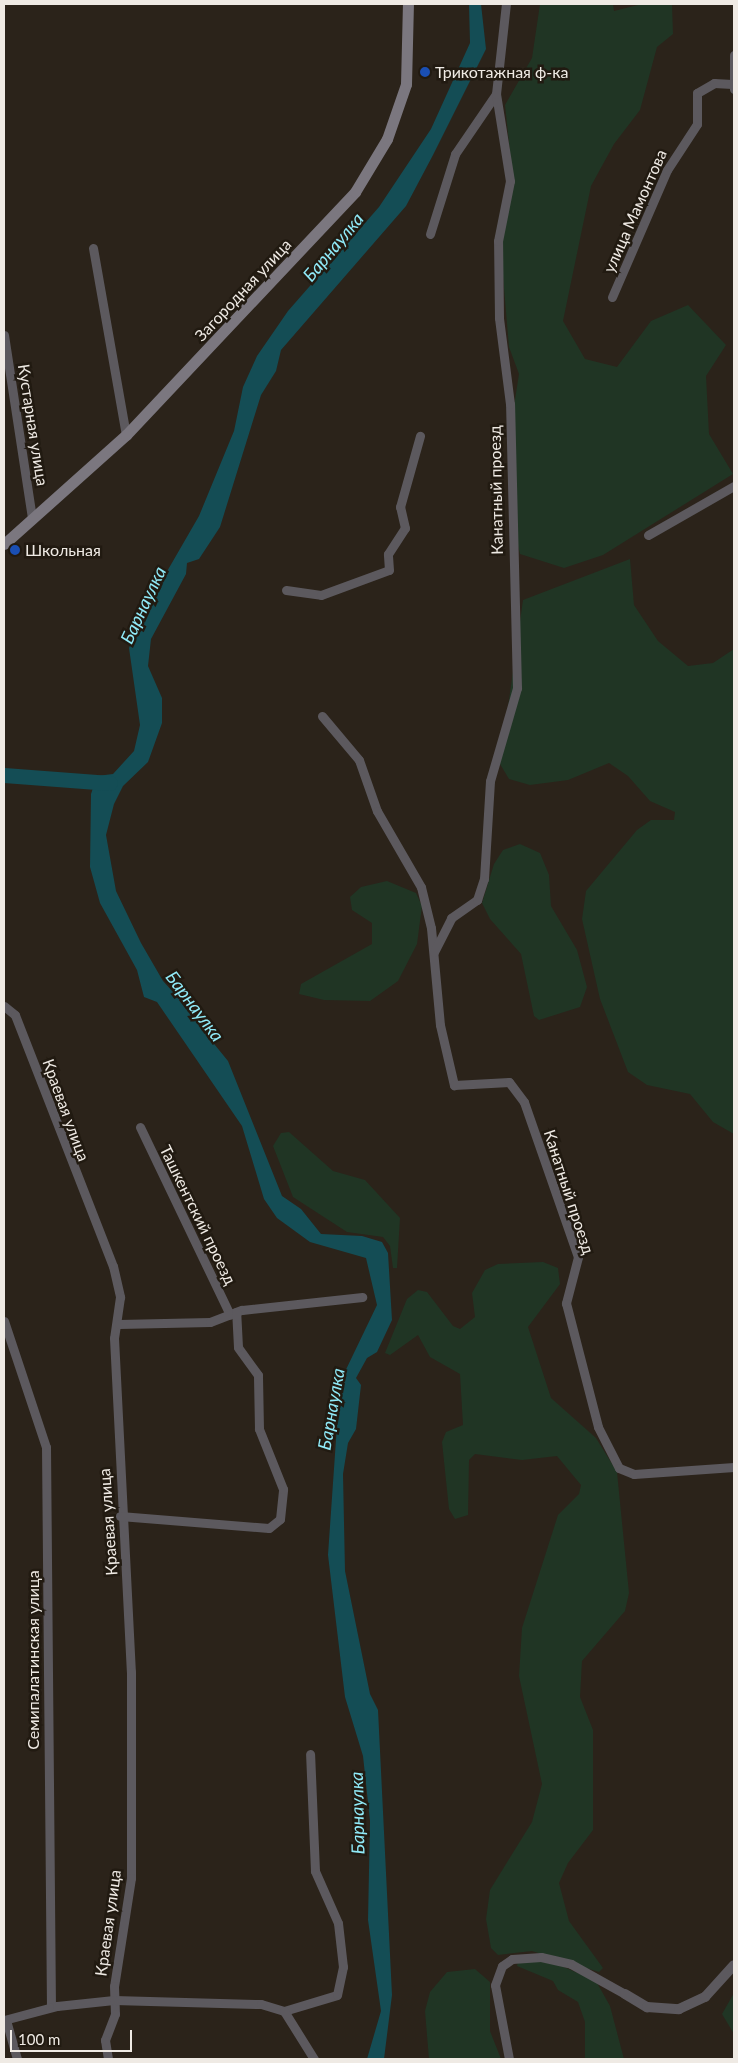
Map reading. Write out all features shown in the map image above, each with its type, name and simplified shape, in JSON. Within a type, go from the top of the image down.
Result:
[{"type":"main road","name":"Загородная улица","points":[[4,544],[126,435],[303,250],[372,168],[406,84],[408,4]]},
{"type":"street","name":"Канатный проезд","points":[[433,954],[451,918],[472,905],[484,879],[490,782],[517,688],[510,404],[499,318],[498,241],[510,181],[496,94],[506,4]]},
{"type":"street","name":"улица Мамонтова","points":[[612,297],[667,170],[697,124],[697,93],[714,83],[733,86],[734,55]]},
{"type":"street","points":[[430,234],[455,154],[496,94]]},
{"type":"street","points":[[94,248],[126,435]]},
{"type":"street","name":"Кустарная улица","points":[[4,335],[32,518]]},
{"type":"street","points":[[286,590],[321,595],[389,570],[388,554],[405,528],[400,506],[420,436]]},
{"type":"street","points":[[648,535],[734,486]]},
{"type":"street","name":"Канатный проезд","points":[[322,716],[359,760],[377,812],[421,887],[433,954],[440,1025],[454,1085],[508,1082],[524,1102],[578,1257],[566,1303],[598,1427],[619,1468],[634,1474],[734,1467]]},
{"type":"street","name":"Краевая улица","points":[[4,1006],[15,1015],[113,1266],[120,1296],[119,1324],[114,1338],[120,1516],[131,1672],[131,1878],[114,2000],[115,2014],[104,2044],[108,2059]]},
{"type":"street","name":"Ташкентский проезд","points":[[120,1516],[273,1528],[280,1519],[283,1489],[258,1428],[258,1375],[238,1347],[233,1313],[140,1127]]},
{"type":"street","points":[[119,1324],[210,1322],[233,1313],[362,1297]]},
{"type":"street","name":"Семипалатинская улица","points":[[4,1321],[46,1447],[51,2007]]},
{"type":"street","points":[[17,2059],[5,2020],[51,2007],[114,2000],[261,2004],[284,2011],[337,1995],[344,1967],[338,1923],[315,1871],[310,1754]]},
{"type":"street","points":[[509,2059],[495,1985],[502,1966],[512,1959],[540,1957],[571,1964],[647,2007],[679,2009],[705,1997],[734,1965]]},
{"type":"street","points":[[284,2011],[314,2059]]},
{"type":"green space","points":[[540,4],[613,4],[614,11],[642,4],[672,4],[673,34],[657,47],[640,110],[614,144],[591,186],[563,321],[585,359],[617,367],[651,321],[688,305],[726,345],[706,376],[709,434],[733,474],[603,555],[564,568],[520,554],[516,537],[514,406],[519,374],[509,347],[500,241],[513,180],[505,105],[532,58]]},
{"type":"green space","points":[[630,559],[634,605],[658,641],[688,666],[713,663],[734,649],[734,1134],[713,1122],[690,1094],[647,1085],[628,1072],[600,999],[582,919],[586,891],[637,830],[651,820],[674,820],[675,812],[650,801],[628,776],[609,763],[568,780],[530,785],[509,779],[500,764],[523,600]]},
{"type":"green space","points":[[520,844],[540,853],[549,875],[551,906],[577,950],[587,987],[580,1007],[539,1020],[534,1016],[521,954],[490,919],[482,903],[494,864],[503,850]]},
{"type":"green space","points":[[387,881],[416,893],[422,906],[417,944],[398,981],[370,1001],[324,1000],[299,994],[301,984],[372,944],[372,923],[352,910],[350,897],[361,887]]},
{"type":"green space","points":[[289,1132],[333,1171],[365,1180],[400,1218],[397,1268],[393,1268],[390,1246],[383,1237],[347,1232],[293,1197],[273,1146],[281,1133]]},
{"type":"green space","points":[[543,1262],[558,1268],[560,1284],[528,1327],[551,1398],[596,1438],[617,1472],[629,1593],[625,1611],[582,1661],[580,1697],[593,1730],[593,1830],[568,1863],[559,1883],[569,1921],[603,1968],[599,1972],[532,1951],[498,1955],[491,1948],[486,1919],[490,1890],[532,1822],[542,1784],[519,1676],[522,1628],[558,1515],[579,1494],[581,1485],[557,1456],[522,1460],[475,1454],[469,1460],[468,1515],[455,1519],[449,1509],[442,1442],[446,1432],[463,1425],[460,1374],[430,1357],[418,1335],[390,1355],[385,1353],[407,1299],[418,1290],[427,1292],[453,1326],[460,1329],[475,1317],[472,1293],[485,1270],[498,1264]]},
{"type":"green space","points":[[528,1960],[557,1964],[596,1981],[610,2006],[624,2059],[585,2059],[585,2022],[578,2002],[558,1990],[553,1981],[517,1966],[518,1961]]},
{"type":"green space","points":[[475,1969],[490,1982],[490,2031],[501,2059],[429,2059],[425,2011],[430,1992],[447,1972]]},
{"type":"green space","points":[[734,1993],[734,2034],[722,2014]]},
{"type":"water","points":[[469,4],[481,4],[486,49],[433,155],[406,206],[281,350],[276,371],[261,395],[220,527],[199,559],[187,563],[186,574],[151,639],[148,666],[162,698],[162,723],[148,762],[123,786],[114,804],[106,835],[116,891],[141,943],[163,981],[205,1027],[206,1034],[228,1061],[282,1196],[301,1209],[321,1234],[362,1236],[382,1242],[388,1253],[392,1320],[377,1352],[367,1358],[356,1378],[361,1385],[356,1429],[348,1443],[343,1474],[345,1571],[370,1694],[378,1710],[392,1995],[384,2059],[367,2059],[381,2011],[368,1920],[370,1821],[363,1756],[345,1697],[328,1555],[340,1382],[377,1305],[366,1258],[310,1242],[277,1218],[264,1199],[242,1126],[157,1002],[144,997],[137,970],[100,903],[90,867],[91,794],[97,776],[113,774],[134,751],[140,725],[129,648],[143,613],[199,516],[234,431],[243,387],[257,356],[288,311],[379,207],[431,129],[470,43]]},
{"type":"waterway","points":[[4,775],[110,783]]},
{"type":"place","name":"Трикотажная ф-ка","points":[[425,72]]},
{"type":"place","name":"Школьная","points":[[15,550]]},
{"type":"water label","name":"Барнаулка","points":[[333,247]]},
{"type":"water label","name":"Барнаулка","points":[[143,605]]},
{"type":"water label","name":"Барнаулка","points":[[195,1006]]},
{"type":"water label","name":"Барнаулка","points":[[331,1409]]},
{"type":"water label","name":"Барнаулка","points":[[357,1813]]}]
